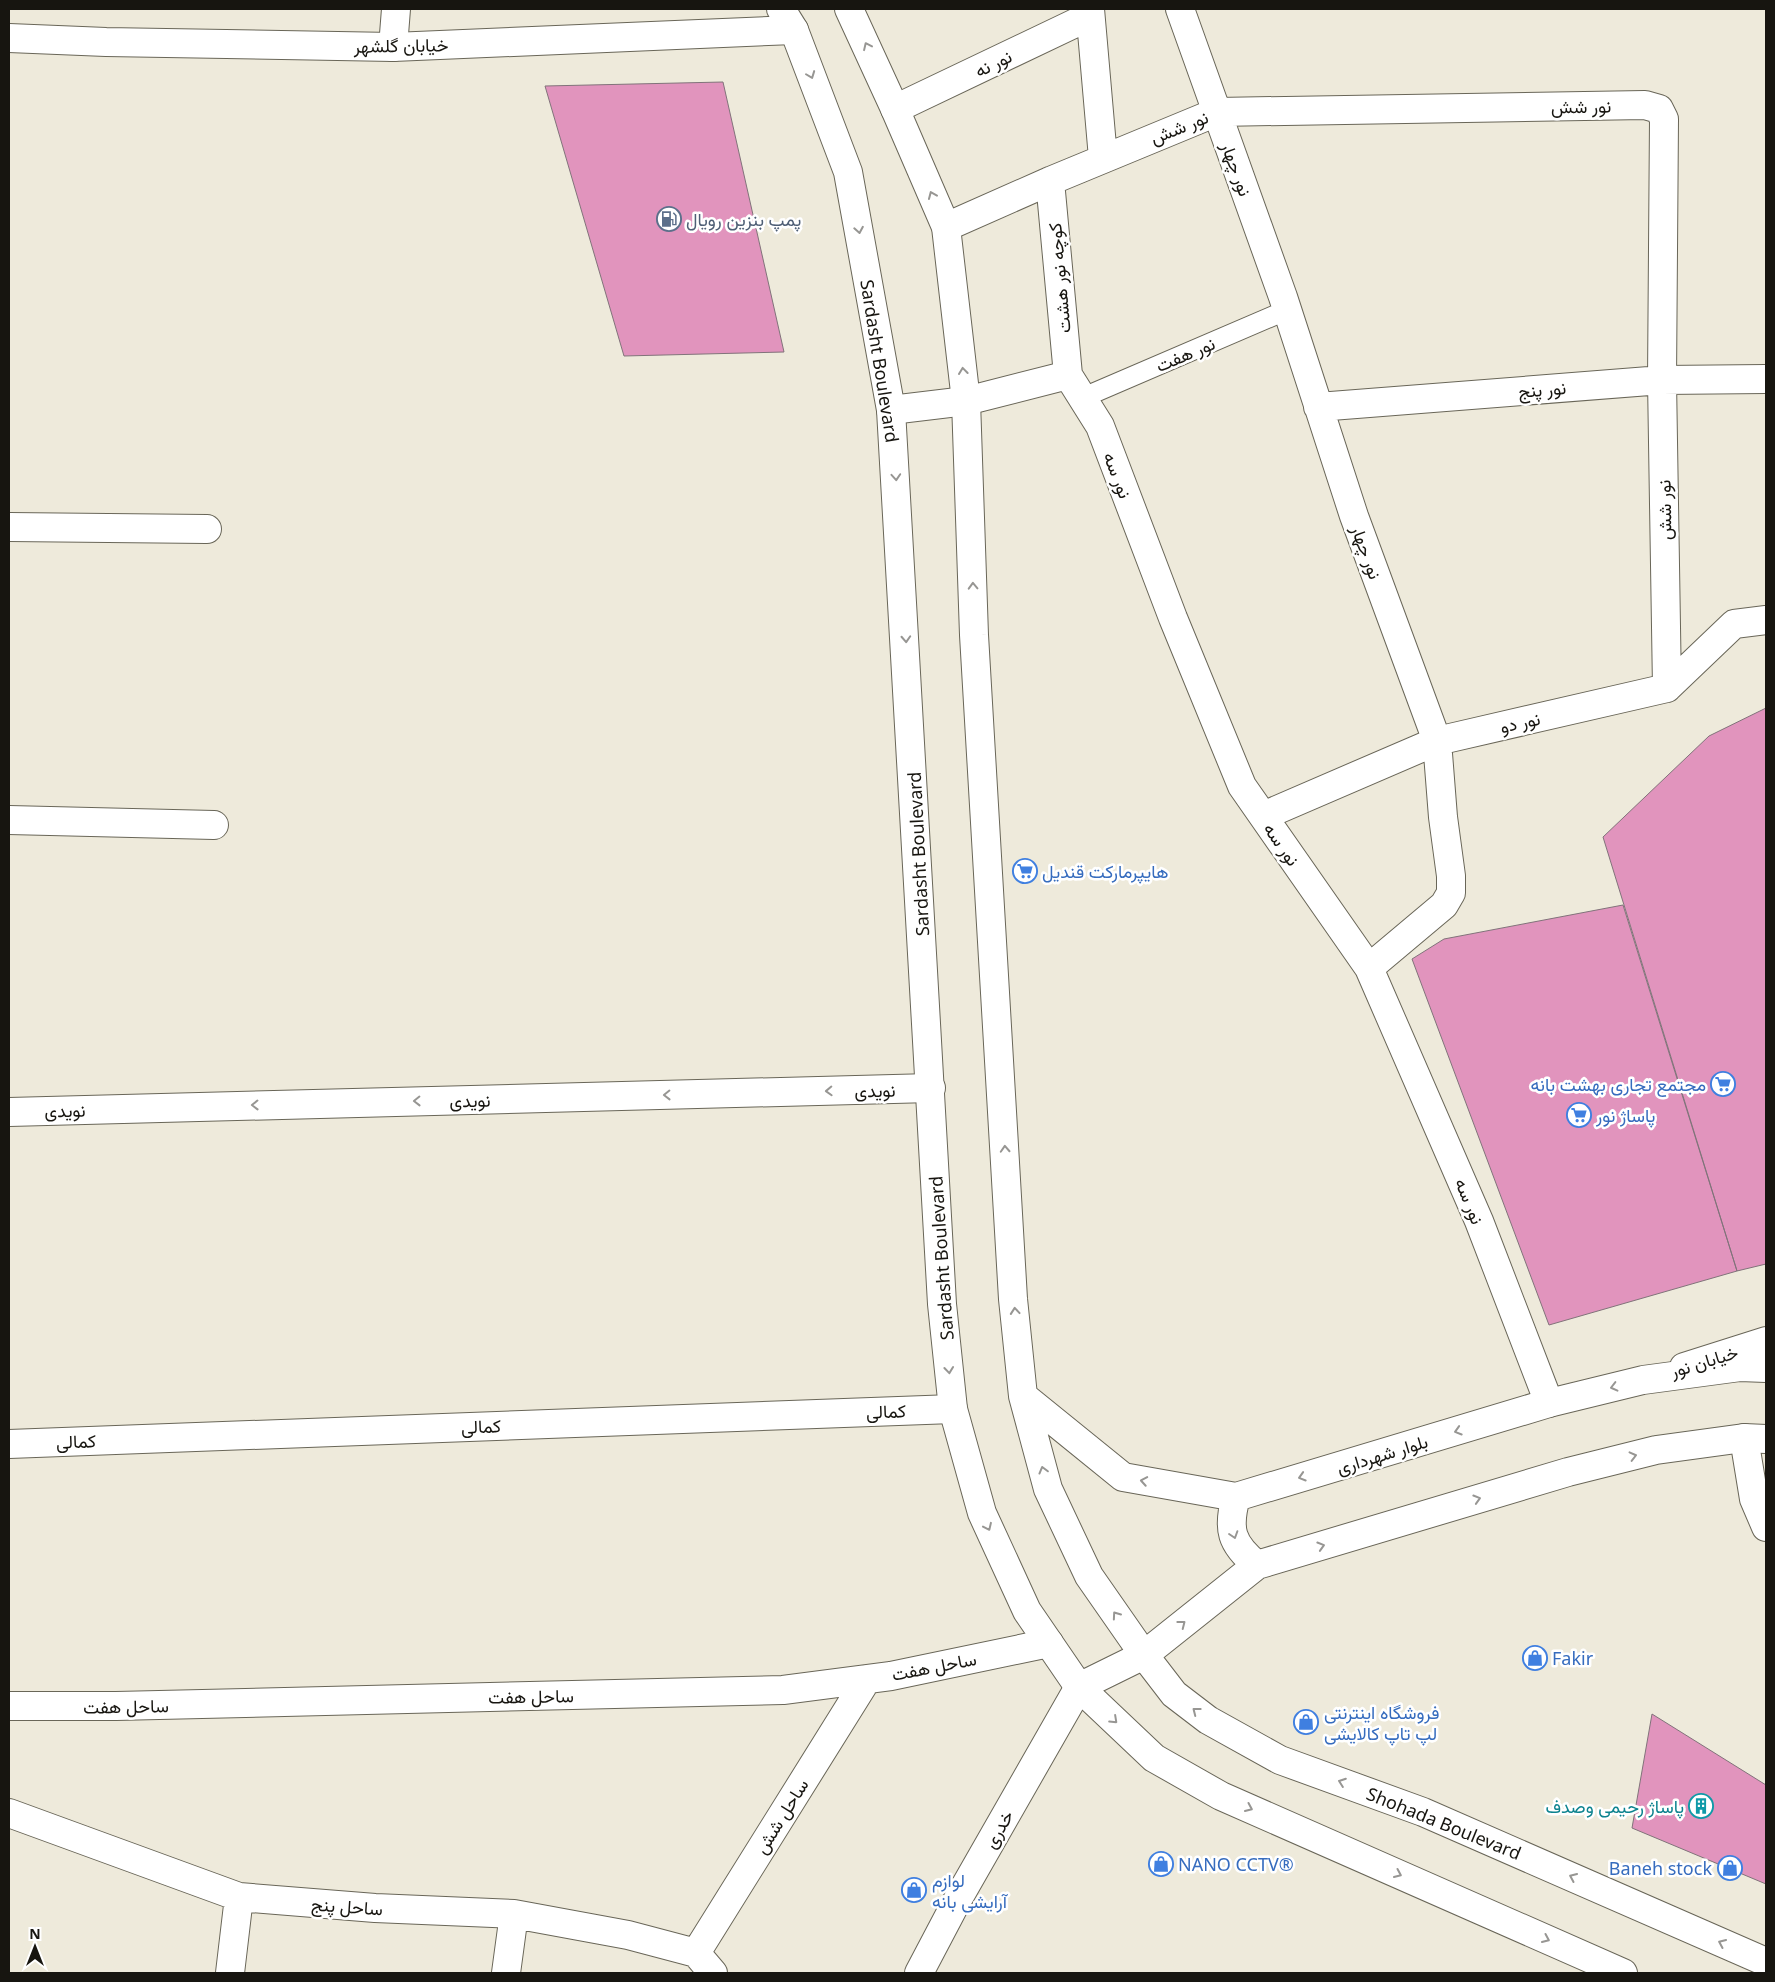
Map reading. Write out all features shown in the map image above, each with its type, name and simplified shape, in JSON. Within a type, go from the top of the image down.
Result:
[{"type":"street","points":[[393,47],[396,9]]},
{"type":"street","points":[[849,9],[946,227],[966,402],[975,645],[1013,1299],[1023,1396],[1048,1489],[1064,1524],[1089,1576],[1144,1655]]},
{"type":"street","name":"نور چهار","points":[[1180,9],[1287,310],[1354,516],[1437,741],[1451,892],[1444,905],[1369,968]]},
{"type":"street","points":[[1090,12],[1104,158]]},
{"type":"street","name":"نور نه","points":[[895,109],[1090,12]]},
{"type":"street","name":"خیابان گلشهر","points":[[9,38],[106,42],[393,47],[788,19]]},
{"type":"street","name":"Sardasht Boulevard","points":[[788,19],[848,172],[892,410],[942,1304],[953,1409],[982,1513],[1027,1611],[1078,1687]]},
{"type":"street","name":"نور شش","points":[[946,227],[1104,158],[1217,112],[1645,105],[1659,109],[1664,119],[1662,380],[1668,688]]},
{"type":"street","name":"کوچه نور هشت","points":[[1050,181],[1068,375]]},
{"type":"street","points":[[892,410],[966,402],[1068,375]]},
{"type":"street","name":"نور سه","points":[[1068,375],[1100,426],[1242,786],[1369,968],[1478,1222],[1548,1404]]},
{"type":"street","name":"نور پنج","points":[[1318,407],[1662,380],[1766,379]]},
{"type":"street","points":[[9,527],[206,529]]},
{"type":"street","points":[[1668,688],[1734,624],[1766,620]]},
{"type":"street","name":"نور دو","points":[[1263,816],[1437,741],[1668,688]]},
{"type":"street","points":[[9,820],[214,825]]},
{"type":"street","name":"نویدی","points":[[9,1112],[931,1088]]},
{"type":"street","name":"خیابان نور","points":[[1642,1380],[1766,1342]]},
{"type":"street","name":"بلوار شهرداری","points":[[1023,1396],[1123,1477],[1236,1497],[1548,1404],[1642,1380],[1740,1367],[1766,1368]]},
{"type":"street","name":"کمالی","points":[[9,1444],[953,1409]]},
{"type":"street","points":[[1623,1973],[1221,1796],[1154,1758],[1078,1687],[1144,1655],[1257,1565],[1568,1472],[1656,1450],[1755,1439],[1754,1499],[1766,1527]]},
{"type":"street","points":[[1236,1497],[1230,1516],[1232,1535],[1242,1553],[1257,1565]]},
{"type":"street","name":"ساحل هفت","points":[[9,1706],[116,1706],[783,1690],[892,1676],[1049,1643]]},
{"type":"street","name":"Shohada Boulevard","points":[[1144,1655],[1174,1694],[1208,1720],[1280,1760],[1423,1812],[1766,1962]]},
{"type":"street","name":"ساحل شش","points":[[696,1953],[866,1679]]},
{"type":"street","name":"خدری","points":[[919,1973],[1078,1687]]},
{"type":"street","name":"ساحل پنج","points":[[9,1813],[239,1897],[376,1908],[514,1914],[628,1936],[696,1953]]},
{"type":"street","points":[[230,1973],[239,1897]]},
{"type":"street","points":[[506,1973],[514,1914]]},
{"type":"street","points":[[696,1953],[713,1973]]},
{"type":"lane","name":"نور هفت","points":[[1082,398],[1287,310]]},
{"type":"building","name":"پمپ بنزین رویال","points":[[723,82],[784,352],[624,356],[545,86]]},
{"type":"building","name":"مجتمع تجاری بهشت بانه","points":[[1766,708],[1766,1264],[1737,1271],[1603,837],[1709,736]]},
{"type":"building","name":"پاساژ نور","points":[[1623,905],[1737,1271],[1549,1325],[1412,959],[1444,939]]},
{"type":"building","name":"پاساژ رحیمی وصدف","points":[[1652,1714],[1766,1785],[1766,1884],[1632,1828]]},
{"type":"place","name":"پمپ بنزین رویال","points":[[669,219]]},
{"type":"place","name":"هایپرمارکت قندیل","points":[[1025,871]]},
{"type":"place","name":"مجتمع تجاری بهشت بانه","points":[[1723,1084]]},
{"type":"place","name":"پاساژ نور","points":[[1579,1115]]},
{"type":"place","name":"Fakir","points":[[1535,1658]]},
{"type":"place","name":"فروشگاه اینترنتی لپ تاپ کالایشی","points":[[1306,1722]]},
{"type":"place","name":"پاساژ رحیمی وصدف","points":[[1701,1806]]},
{"type":"place","name":"NANO CCTV®","points":[[1161,1864]]},
{"type":"place","name":"Baneh stock","points":[[1730,1868]]},
{"type":"place","name":"لوازم آرایشی بانه","points":[[914,1890]]}]
